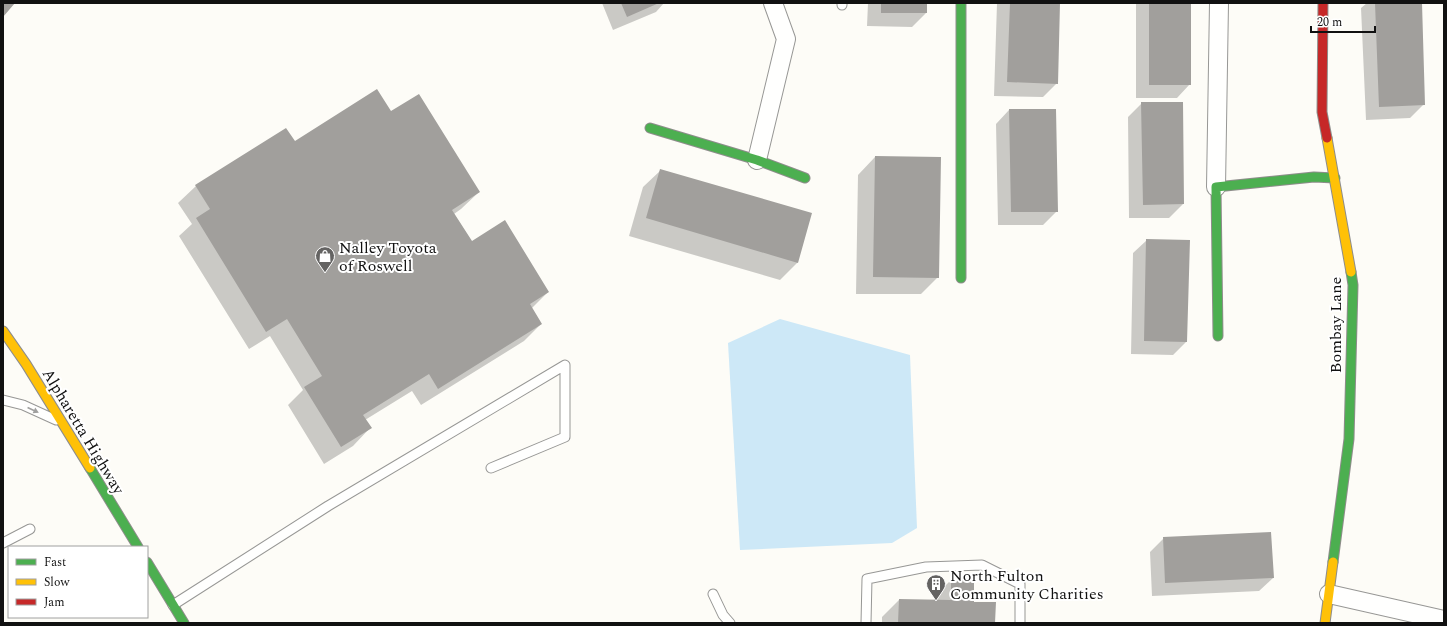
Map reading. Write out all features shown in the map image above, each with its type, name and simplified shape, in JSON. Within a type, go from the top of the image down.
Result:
[{"type":"main road","points":[[961,3],[961,278]]},
{"type":"main road","name":"Bombay Lane","points":[[1323,3],[1322,112],[1353,285],[1349,440],[1325,623]]},
{"type":"main road","points":[[650,128],[758,160],[805,178]]},
{"type":"main road","points":[[1218,336],[1216,187],[1314,176],[1335,178]]},
{"type":"main road","name":"Alpharetta Highway","points":[[3,331],[26,364],[137,546]]},
{"type":"main road","points":[[148,564],[184,623]]},
{"type":"street","points":[[758,160],[786,39],[773,3]]},
{"type":"street","points":[[1216,187],[1219,3]]},
{"type":"street","points":[[1329,594],[1444,620]]},
{"type":"lane","points":[[173,605],[328,506],[565,365],[565,437],[491,468]]},
{"type":"lane","points":[[3,400],[23,405],[63,424]]},
{"type":"lane","points":[[3,543],[30,529]]},
{"type":"lane","points":[[866,623],[867,579],[926,567],[982,565],[1020,584],[1020,623]]},
{"type":"lane","points":[[713,594],[723,615],[730,623]]},
{"type":"water","points":[[780,319],[910,355],[917,528],[892,543],[740,550],[728,343]]},
{"type":"building","points":[[3,3],[15,3],[3,17]]},
{"type":"building","points":[[621,3],[659,3],[627,17]]},
{"type":"building","points":[[881,3],[927,3],[927,13],[881,13]]},
{"type":"building","points":[[1010,3],[1060,3],[1058,84],[1007,82]]},
{"type":"building","points":[[1149,3],[1191,3],[1191,85],[1149,85]]},
{"type":"building","points":[[1375,3],[1422,3],[1425,105],[1379,107]]},
{"type":"building","points":[[377,89],[391,111],[419,94],[480,192],[452,210],[472,241],[505,220],[549,292],[530,304],[542,324],[438,389],[429,374],[363,415],[372,428],[341,447],[304,387],[322,376],[287,319],[266,332],[196,218],[210,209],[195,185],[286,128],[295,141]]},
{"type":"building","points":[[1141,102],[1183,102],[1184,204],[1143,205]]},
{"type":"building","points":[[1009,109],[1056,109],[1058,212],[1011,212]]},
{"type":"building","points":[[875,156],[941,157],[939,278],[873,277]]},
{"type":"building","points":[[660,169],[812,213],[798,263],[646,218]]},
{"type":"building","points":[[1146,239],[1190,240],[1187,342],[1144,341]]},
{"type":"building","points":[[1271,532],[1274,578],[1165,583],[1163,537]]},
{"type":"building","name":"North Fulton Community Charities","points":[[951,579],[974,580],[974,602],[996,602],[995,623],[898,623],[899,599],[951,600]]},
{"type":"traffic: fast","points":[[961,3],[961,278]]},
{"type":"traffic: fast","points":[[650,128],[757,160],[805,178]]},
{"type":"traffic: fast","points":[[1218,336],[1216,187],[1314,177],[1335,178]]},
{"type":"traffic: fast","points":[[1333,562],[1349,439],[1353,285],[1351,272]]},
{"type":"traffic: fast","points":[[90,468],[137,546]]},
{"type":"traffic: fast","points":[[148,564],[184,623]]},
{"type":"traffic: slow","points":[[1327,138],[1351,272]]},
{"type":"traffic: slow","points":[[3,331],[26,364],[90,468]]},
{"type":"traffic: slow","points":[[1325,623],[1333,562]]},
{"type":"traffic: jam","points":[[1323,3],[1322,112],[1327,138]]},
{"type":"place","name":"Nalley Toyota of Roswell","points":[[325,273]]},
{"type":"place","name":"North Fulton Community Charities","points":[[936,601]]}]
